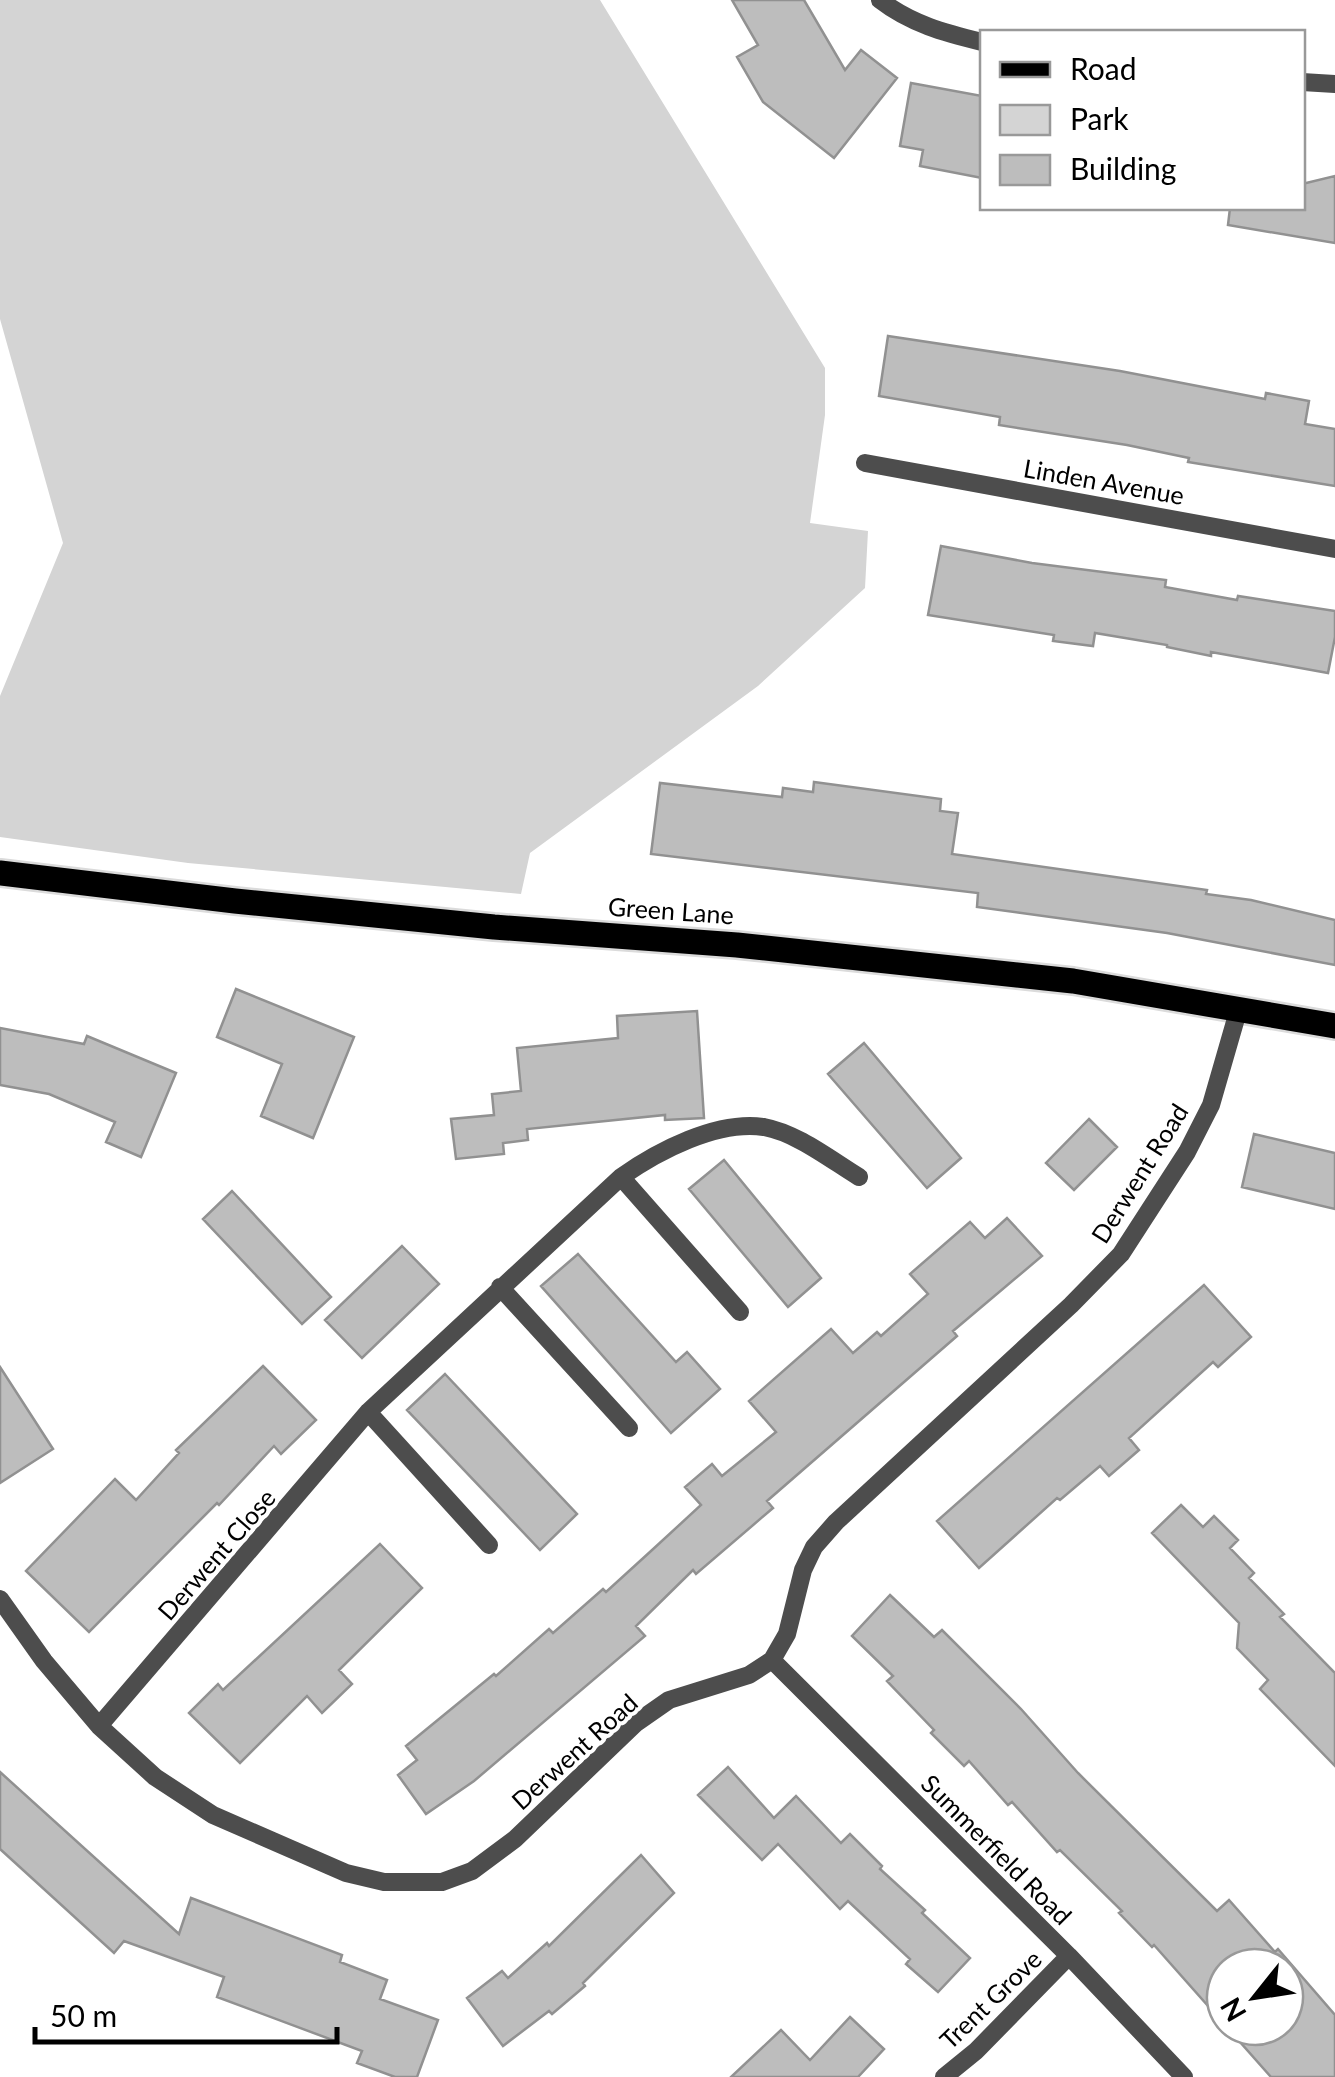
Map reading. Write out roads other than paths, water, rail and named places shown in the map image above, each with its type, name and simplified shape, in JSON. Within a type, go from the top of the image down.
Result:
[{"type":"main road","name":"Green Lane","points":[[0,873],[254,903],[494,927],[736,945],[1053,979],[1335,1026]]},
{"type":"street","points":[[880,0],[908,20],[980,42]]},
{"type":"street","points":[[1305,82],[1335,84]]},
{"type":"street","name":"Linden Avenue","points":[[864,463],[1335,550]]},
{"type":"street","name":"Derwent Road","points":[[0,1599],[99,1726],[156,1777],[212,1816],[346,1873],[384,1882],[442,1882],[472,1871],[515,1839],[636,1723],[670,1700],[749,1675],[772,1660],[786,1634],[803,1570],[814,1547],[836,1522],[1072,1305],[1121,1254],[1187,1152],[1211,1105],[1239,1008]]},
{"type":"street","name":"Derwent Close","points":[[99,1726],[368,1412],[621,1177],[651,1155],[738,1127],[766,1128],[859,1177]]},
{"type":"street","points":[[621,1177],[740,1312]]},
{"type":"street","points":[[500,1287],[628,1428]]},
{"type":"street","points":[[368,1412],[489,1545]]},
{"type":"street","name":"Summerfield Road","points":[[772,1660],[1070,1956],[1184,2077]]},
{"type":"street","name":"Trent Grove","points":[[944,2077],[1070,1956]]}]
